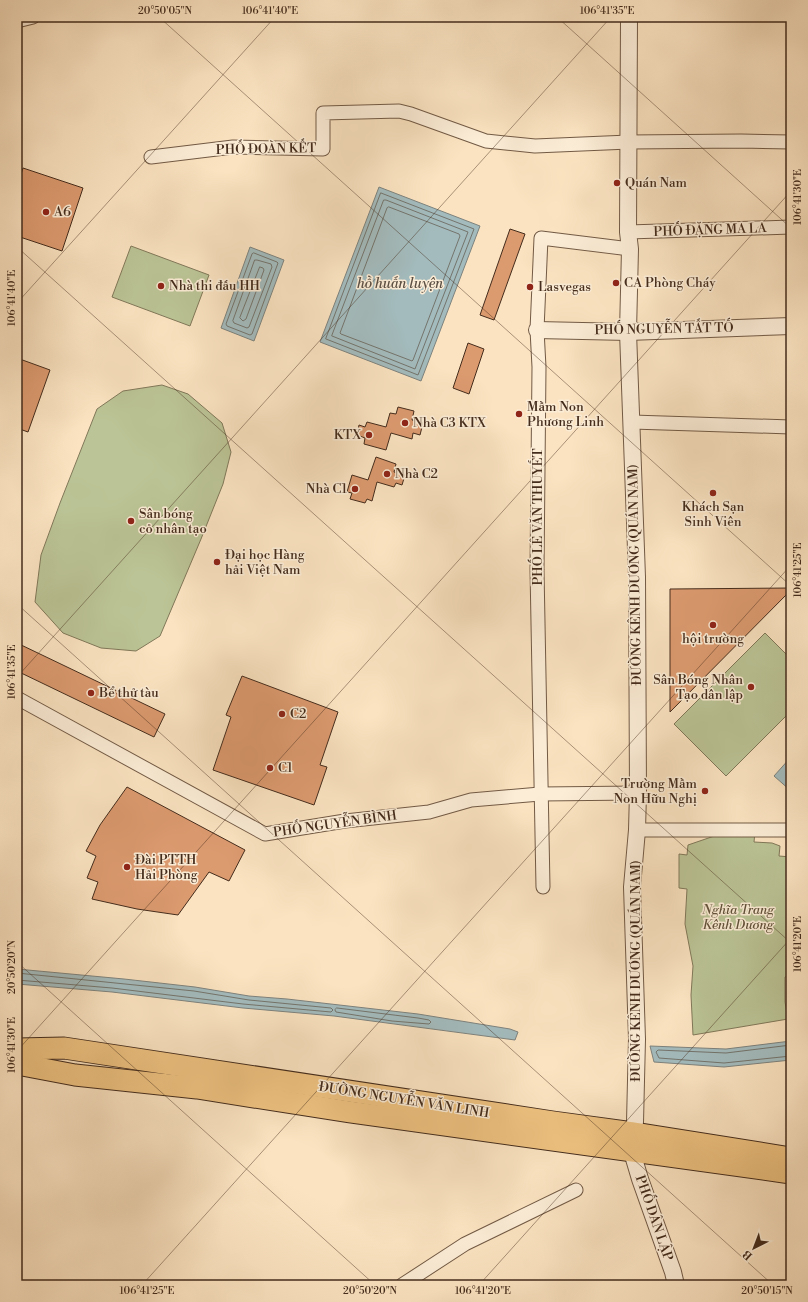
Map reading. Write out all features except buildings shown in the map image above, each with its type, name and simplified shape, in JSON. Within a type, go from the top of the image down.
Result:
[{"type":"highway","name":"ĐƯỜNG NGUYỄN VĂN LINH","points":[[17,1049],[64,1048],[552,1122],[632,1142],[791,1173]]},
{"type":"highway","name":"ĐƯỜNG NGUYỄN VĂN LINH","points":[[17,1064],[75,1075],[197,1088],[350,1112],[791,1158]]},
{"type":"street","points":[[17,21],[33,17]]},
{"type":"street","name":"ĐƯỜNG KÊNH DƯƠNG (QUÁN NAM)","points":[[628,17],[628,232],[630,249],[628,332],[637,577],[638,793],[637,830],[632,887],[637,1039],[636,1122],[632,1142]]},
{"type":"street","name":"PHỐ ĐOÀN KẾT","points":[[151,157],[233,147],[323,149],[322,113],[399,111],[486,141],[535,146],[629,142]]},
{"type":"street","points":[[629,142],[791,142]]},
{"type":"street","name":"PHỐ ĐẶNG MA LA","points":[[628,232],[791,227]]},
{"type":"street","name":"PHỐ LÊ VĂN THUYẾT","points":[[542,887],[537,570],[539,367],[537,330],[541,238],[630,249]]},
{"type":"street","name":"PHỐ NGUYỄN TẤT TỐ","points":[[537,330],[628,332],[791,326]]},
{"type":"street","points":[[632,422],[791,427]]},
{"type":"street","name":"PHỐ NGUYỄN BÌNH","points":[[17,698],[265,834],[345,821],[429,812],[471,800],[540,794],[638,793]]},
{"type":"street","points":[[637,830],[791,830]]},
{"type":"street","name":"PHỐ DÂN LẬP","points":[[632,1142],[640,1179],[673,1272],[676,1285]]},
{"type":"street","points":[[402,1285],[465,1244],[576,1190]]},
{"type":"green space","name":"Nhà thi đấu HH","points":[[131,246],[209,275],[190,326],[112,297]]},
{"type":"green space","name":"Sân bóng cỏ nhân tạo","points":[[162,385],[188,394],[222,423],[231,452],[223,484],[160,636],[136,651],[101,648],[63,633],[35,602],[41,555],[97,409],[123,391]]},
{"type":"green space","name":"Sân Bóng Nhân Tạo dân lập","points":[[765,633],[791,659],[791,711],[726,776],[674,724]]},
{"type":"green space","name":"Nghĩa Trang Kênh Dương","points":[[726,832],[755,832],[754,842],[772,843],[780,846],[779,856],[791,857],[791,975],[785,977],[785,1002],[788,1019],[693,1035],[691,995],[693,966],[685,924],[687,889],[679,888],[679,854],[687,855],[688,845]]},
{"type":"water","name":"hồ huấn luyện","points":[[379,187],[480,226],[421,381],[320,342]]},
{"type":"water","points":[[250,247],[284,260],[254,341],[221,328]]},
{"type":"water","points":[[791,757],[791,791],[774,776]]},
{"type":"water","points":[[17,969],[124,979],[195,987],[249,996],[418,1014],[510,1029],[518,1032],[515,1040],[334,1016],[243,1008],[112,992],[17,984]]},
{"type":"water","points":[[791,1041],[791,1060],[724,1067],[654,1062],[650,1046],[726,1049]]},
{"type":"place","name":"Quán Nam","points":[[617,183]]},
{"type":"place","name":"A6","points":[[46,212]]},
{"type":"place","name":"CA Phòng Cháy","points":[[616,283]]},
{"type":"place","name":"Nhà thi đấu HH","points":[[161,286]]},
{"type":"place","name":"Lasvegas","points":[[530,287]]},
{"type":"place","name":"Mầm Non Phương Linh","points":[[519,414]]},
{"type":"place","name":"Nhà C3 KTX","points":[[405,423]]},
{"type":"place","name":"KTX","points":[[369,435]]},
{"type":"place","name":"Nhà C2","points":[[387,474]]},
{"type":"place","name":"Nhà C1","points":[[355,489]]},
{"type":"place","name":"Khách Sạn Sinh Viên","points":[[713,493]]},
{"type":"place","name":"Sân bóng cỏ nhân tạo","points":[[131,521]]},
{"type":"place","name":"Đại học Hàng hải Việt Nam","points":[[217,562]]},
{"type":"place","name":"hội trường","points":[[713,625]]},
{"type":"place","name":"Sân Bóng Nhân Tạo dân lập","points":[[751,687]]},
{"type":"place","name":"Bể thử tàu","points":[[91,693]]},
{"type":"place","name":"C2","points":[[282,714]]},
{"type":"place","name":"C1","points":[[270,768]]},
{"type":"place","name":"Trường Mầm Non Hữu Nghị","points":[[705,791]]},
{"type":"place","name":"Đài PTTH Hải Phòng","points":[[127,867]]}]
